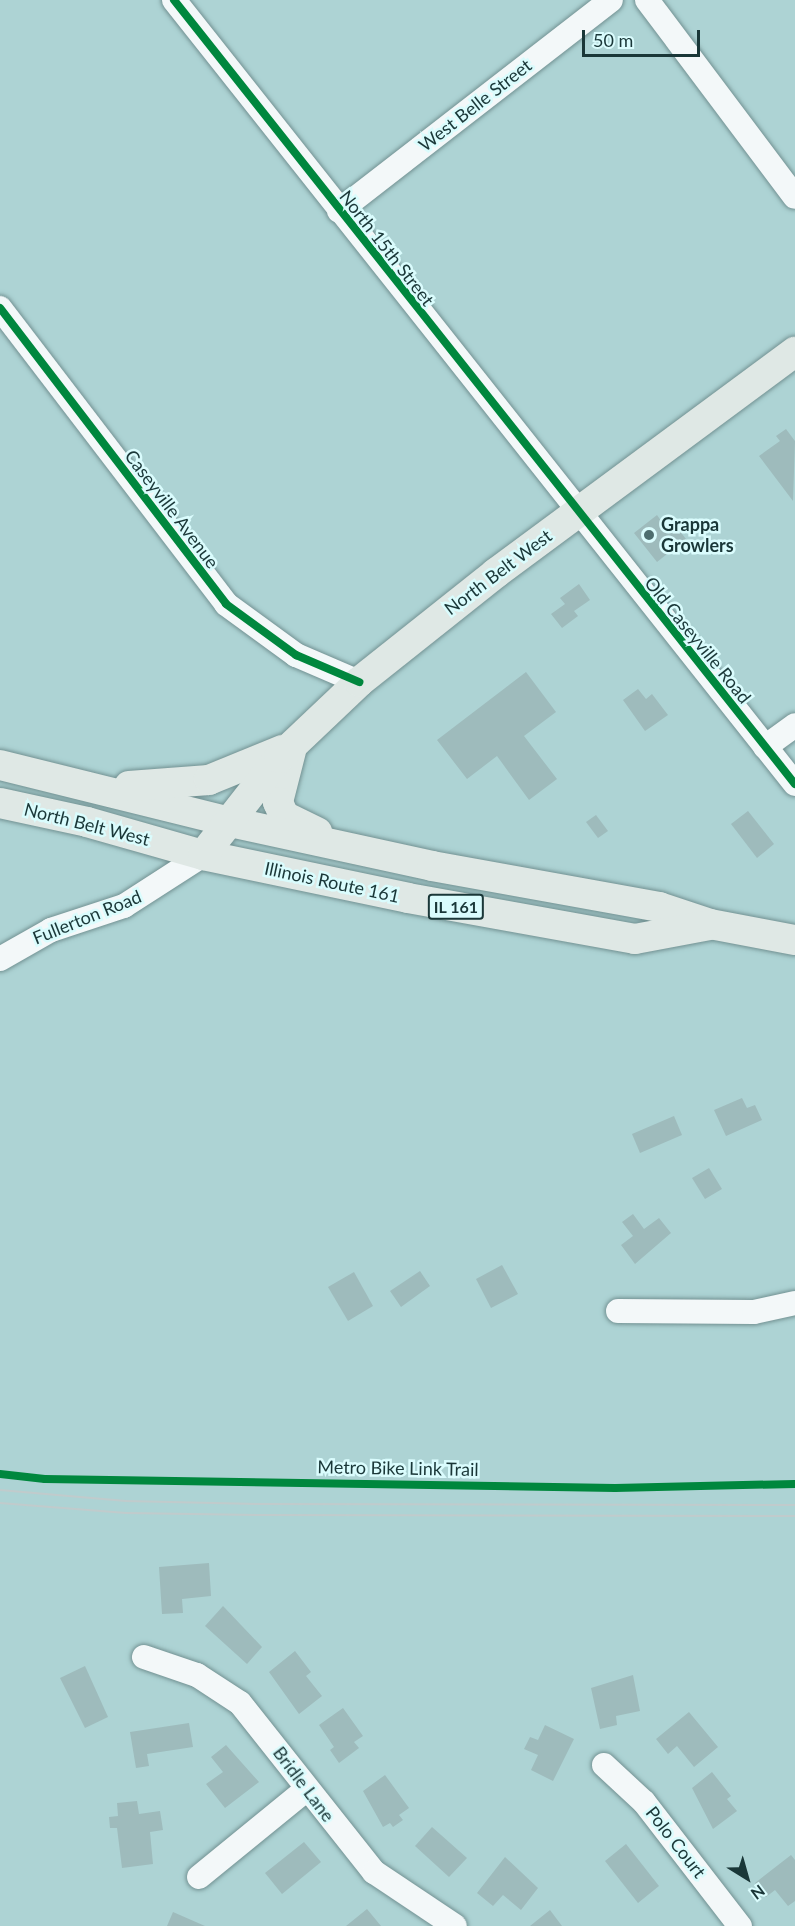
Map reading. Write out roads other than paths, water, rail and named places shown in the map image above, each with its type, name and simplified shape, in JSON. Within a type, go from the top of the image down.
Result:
[{"type":"main road","name":"North Belt West","points":[[0,803],[203,855],[226,821],[293,745],[359,682],[577,514],[795,352]]},
{"type":"main road","points":[[93,787],[209,780],[293,745]]},
{"type":"main road","points":[[293,745],[279,791],[278,802],[284,816],[347,847]]},
{"type":"main road","name":"North Belt West","points":[[0,765],[226,821]]},
{"type":"main road","name":"Illinois Route 161","points":[[226,821],[347,847],[659,907],[710,924],[795,940]]},
{"type":"main road","name":"Illinois Route 161","points":[[203,855],[408,898],[635,939],[710,924]]},
{"type":"street","name":"West Belle Street","points":[[339,211],[611,0]]},
{"type":"street","points":[[647,0],[795,197]]},
{"type":"street","name":"North 15th Street","points":[[182,3],[339,211],[577,514]]},
{"type":"street","name":"Caseyville Avenue","points":[[0,308],[226,604],[297,655],[359,682]]},
{"type":"street","name":"Old Caseyville Road","points":[[577,514],[795,784]]},
{"type":"street","points":[[765,747],[795,725]]},
{"type":"street","name":"Fullerton Road","points":[[0,959],[51,930],[124,906],[203,855]]},
{"type":"street","points":[[618,1311],[754,1312],[795,1303]]},
{"type":"street","name":"Bridle Lane","points":[[144,1657],[219,1686],[257,1723],[374,1872],[455,1926]]},
{"type":"street","name":"Polo Court","points":[[604,1765],[644,1802],[740,1926]]},
{"type":"street","points":[[199,1877],[307,1789]]},
{"type":"tram line","points":[[0,1490],[126,1501],[258,1504],[795,1505]]},
{"type":"tram line","points":[[0,1503],[126,1513],[795,1516]]},
{"type":"place","name":"Grappa Growlers","points":[[649,535]]}]
